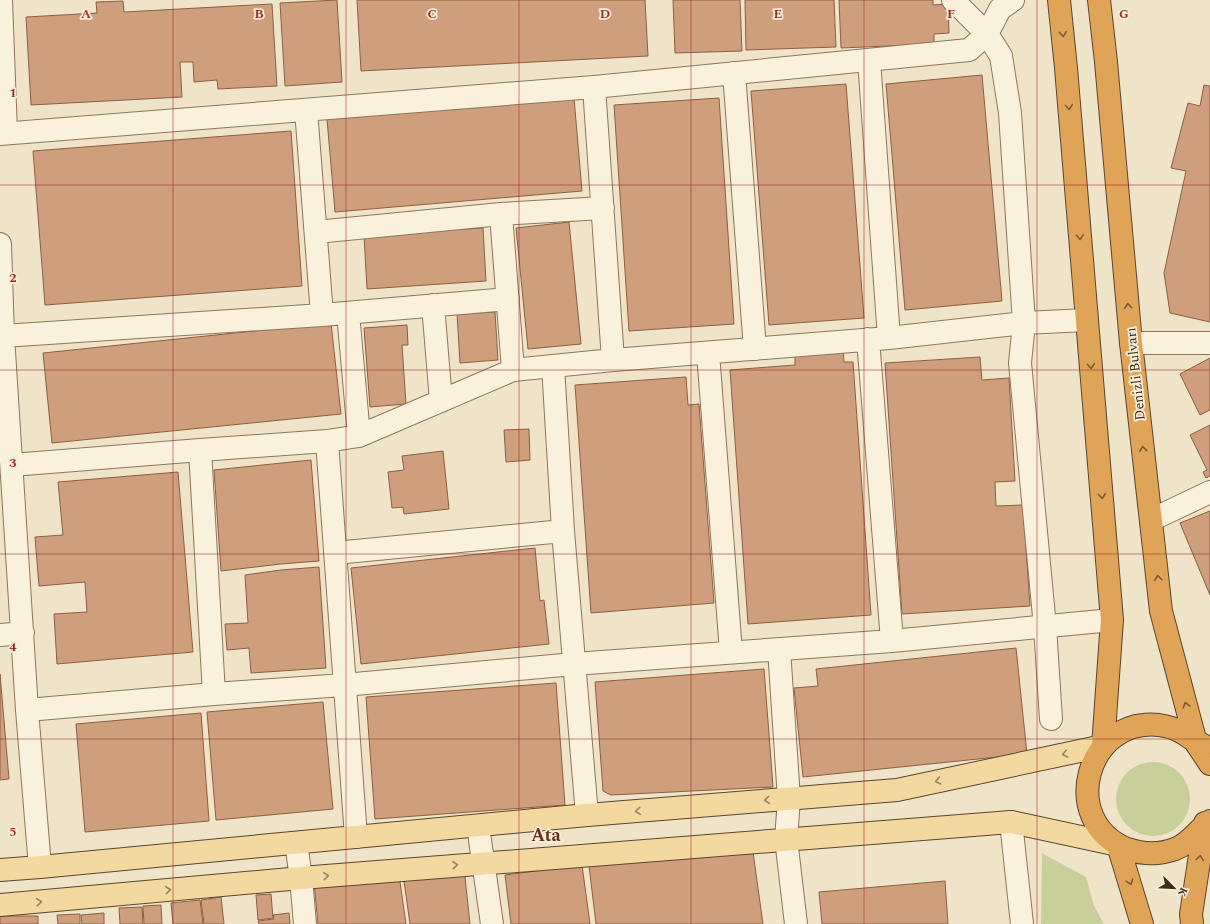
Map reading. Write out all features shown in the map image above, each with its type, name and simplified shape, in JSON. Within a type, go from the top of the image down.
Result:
[{"type":"highway","points":[[1059,0],[1112,620],[1103,746]]},
{"type":"highway","name":"Denizli Bulvarı","points":[[1099,0],[1106,62],[1131,343],[1161,611],[1203,745]]},
{"type":"highway","points":[[1208,820],[1192,839],[1175,849],[1156,854],[1136,852],[1118,845],[1104,833],[1093,818],[1087,799],[1087,780],[1092,762],[1103,746],[1119,733],[1138,726],[1159,725],[1179,731],[1203,745],[1210,764]]},
{"type":"highway","points":[[1192,924],[1191,914],[1208,820]]},
{"type":"highway","points":[[1118,845],[1142,924]]},
{"type":"main road","points":[[0,870],[40,868],[587,815],[897,790],[1103,746]]},
{"type":"main road","points":[[0,905],[483,863],[1011,822],[1118,845]]},
{"type":"street","points":[[1,0],[3,133],[594,87],[969,50],[987,34],[1000,9],[1013,0]]},
{"type":"street","points":[[953,0],[987,34],[1001,56],[1010,113],[1024,322],[1020,363],[1045,626],[1051,718]]},
{"type":"street","points":[[869,60],[892,641]]},
{"type":"street","points":[[734,73],[755,349]]},
{"type":"street","points":[[594,87],[613,360]]},
{"type":"street","points":[[306,110],[322,315]]},
{"type":"street","points":[[316,232],[501,214],[603,208]]},
{"type":"street","points":[[501,214],[514,370]]},
{"type":"street","points":[[0,244],[3,336],[27,710],[40,868]]},
{"type":"street","points":[[3,336],[322,315],[508,299]]},
{"type":"street","points":[[433,305],[441,401]]},
{"type":"street","points":[[348,313],[359,436]]},
{"type":"street","points":[[12,465],[327,441],[359,436],[514,370],[613,360],[879,339],[1024,322],[1086,320]]},
{"type":"street","points":[[1131,343],[1210,343]]},
{"type":"street","points":[[708,353],[731,652]]},
{"type":"street","points":[[553,366],[563,531],[587,815]]},
{"type":"street","points":[[327,441],[356,837]]},
{"type":"street","points":[[200,450],[214,694]]},
{"type":"street","points":[[1151,520],[1210,492]]},
{"type":"street","points":[[335,553],[563,531]]},
{"type":"street","points":[[27,710],[214,694],[344,685],[574,664],[892,641],[1112,620]]},
{"type":"street","points":[[0,635],[23,633]]},
{"type":"street","points":[[778,649],[789,798],[786,839],[796,924]]},
{"type":"street","points":[[1011,822],[1022,924]]},
{"type":"street","points":[[478,826],[492,924]]},
{"type":"street","points":[[296,843],[305,924]]},
{"type":"green space","points":[[1153,762],[1167,765],[1179,773],[1187,785],[1190,799],[1187,813],[1179,825],[1167,833],[1153,836],[1139,833],[1127,825],[1119,813],[1116,799],[1119,785],[1127,773],[1139,765]]},
{"type":"green space","points":[[1042,853],[1086,877],[1094,906],[1104,924],[1041,924]]},
{"type":"building","points":[[337,0],[342,82],[285,86],[280,3]]},
{"type":"building","points":[[357,0],[645,0],[648,56],[361,71]]},
{"type":"building","points":[[673,0],[740,0],[742,51],[675,53]]},
{"type":"building","points":[[745,0],[834,0],[836,47],[746,50]]},
{"type":"building","points":[[839,0],[933,0],[933,5],[948,4],[949,33],[934,34],[934,44],[841,48]]},
{"type":"building","points":[[123,1],[124,12],[272,4],[277,86],[218,89],[217,80],[194,82],[193,62],[180,62],[182,97],[31,105],[26,17],[97,13],[96,2]]},
{"type":"building","points":[[982,75],[1002,301],[905,310],[886,84]]},
{"type":"building","points":[[846,84],[864,318],[769,325],[751,91]]},
{"type":"building","points":[[1204,85],[1210,86],[1210,322],[1170,313],[1164,273],[1186,171],[1171,168],[1188,103],[1200,106]]},
{"type":"building","points":[[574,98],[582,191],[335,212],[327,119]]},
{"type":"building","points":[[719,98],[734,324],[629,331],[614,105]]},
{"type":"building","points":[[291,131],[302,286],[45,305],[33,151]]},
{"type":"building","points":[[569,222],[581,344],[528,349],[516,228]]},
{"type":"building","points":[[483,228],[486,281],[367,289],[364,235]]},
{"type":"building","points":[[495,312],[498,360],[460,363],[457,314]]},
{"type":"building","points":[[331,323],[341,414],[52,443],[43,353]]},
{"type":"building","points":[[407,325],[408,345],[402,345],[406,404],[370,407],[364,328]]},
{"type":"building","points":[[843,348],[844,362],[853,362],[871,615],[748,624],[730,370],[795,365],[795,351]]},
{"type":"building","points":[[980,357],[982,380],[1009,378],[1015,481],[995,482],[996,506],[1023,505],[1030,606],[902,614],[885,363]]},
{"type":"building","points":[[1210,358],[1210,410],[1200,415],[1180,374]]},
{"type":"building","points":[[686,377],[688,405],[699,404],[714,603],[591,613],[575,385]]},
{"type":"building","points":[[1210,425],[1210,476],[1206,478],[1203,472],[1207,470],[1190,435]]},
{"type":"building","points":[[529,429],[530,460],[506,462],[504,430]]},
{"type":"building","points":[[443,451],[449,509],[404,514],[403,507],[392,508],[388,472],[404,470],[402,456]]},
{"type":"building","points":[[311,460],[319,561],[221,571],[214,470]]},
{"type":"building","points":[[178,472],[193,652],[57,664],[54,614],[87,612],[85,582],[39,586],[35,537],[63,535],[58,482]]},
{"type":"building","points":[[1210,511],[1210,595],[1180,523]]},
{"type":"building","points":[[535,548],[540,601],[544,600],[549,644],[361,664],[351,568]]},
{"type":"building","points":[[319,567],[326,668],[251,673],[249,648],[227,650],[225,624],[248,623],[245,575]]},
{"type":"building","points":[[1016,648],[1027,754],[803,777],[794,688],[818,686],[816,669]]},
{"type":"building","points":[[764,669],[773,787],[611,795],[603,791],[595,682]]},
{"type":"building","points":[[0,674],[9,779],[0,780]]},
{"type":"building","points":[[556,683],[565,805],[375,819],[366,697]]},
{"type":"building","points":[[323,702],[333,809],[216,820],[207,712]]},
{"type":"building","points":[[201,713],[209,821],[85,832],[76,724]]},
{"type":"building","points":[[752,845],[763,924],[596,924],[589,866]]},
{"type":"building","points":[[582,865],[590,924],[511,924],[505,875]]},
{"type":"building","points":[[464,868],[470,924],[410,924],[403,874]]},
{"type":"building","points":[[399,875],[406,924],[318,924],[314,883]]},
{"type":"building","points":[[945,881],[948,924],[822,924],[819,892]]},
{"type":"building","points":[[271,894],[273,918],[258,920],[256,895]]},
{"type":"building","points":[[221,897],[224,924],[204,924],[201,900]]},
{"type":"building","points":[[200,900],[203,924],[173,924],[171,903]]},
{"type":"building","points":[[161,905],[162,924],[144,924],[143,906]]},
{"type":"building","points":[[142,907],[143,924],[120,924],[119,908]]},
{"type":"building","points":[[104,913],[104,924],[82,924],[81,915]]},
{"type":"building","points":[[289,913],[290,924],[259,924],[258,921],[274,919],[273,915]]},
{"type":"building","points":[[80,914],[80,924],[58,924],[57,915]]},
{"type":"building","points":[[0,916],[38,916],[38,924],[0,924]]},
{"type":"district","name":"Ata","points":[[546,835]]}]
